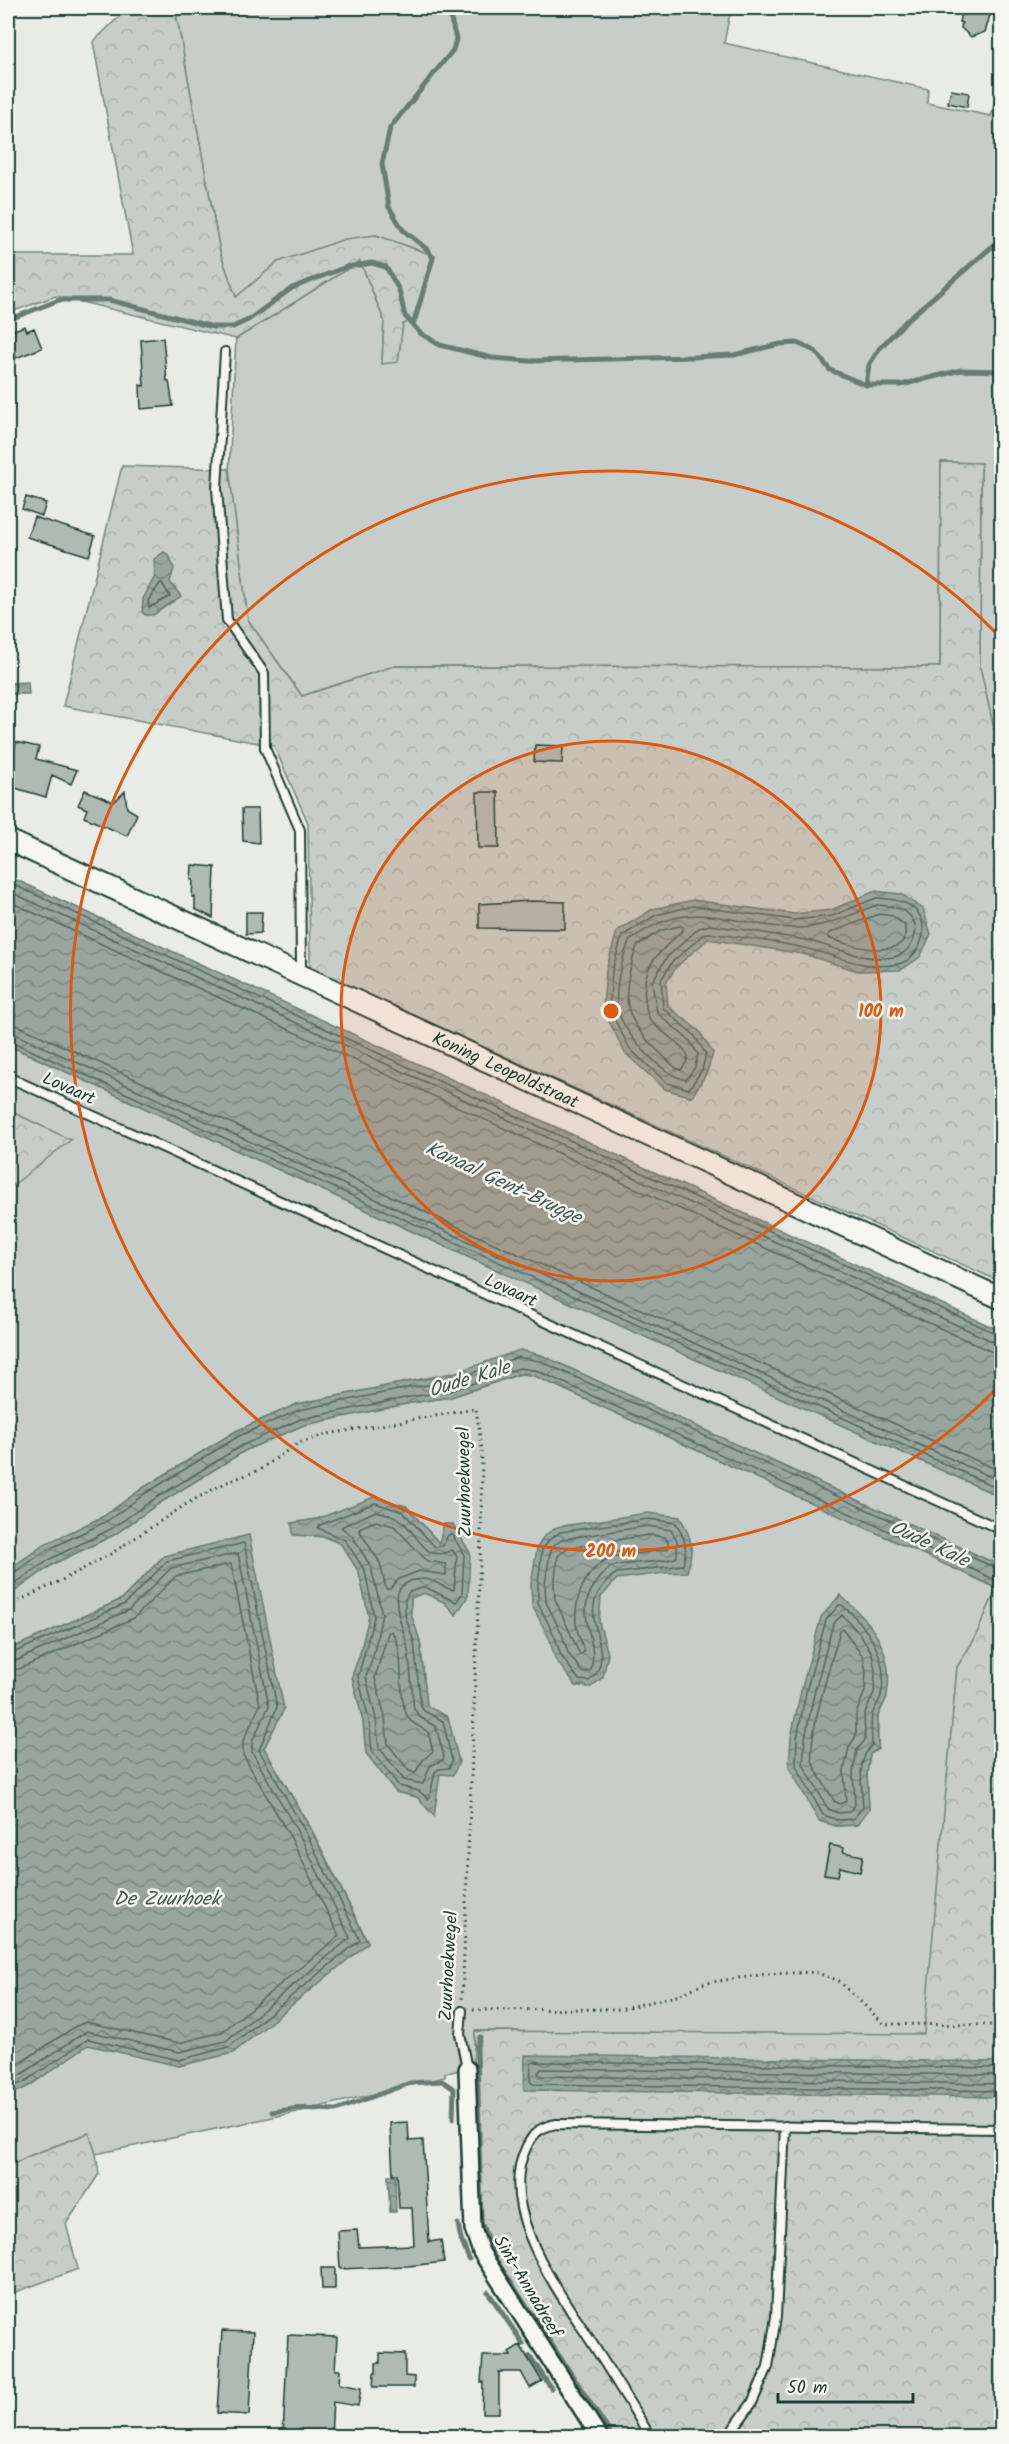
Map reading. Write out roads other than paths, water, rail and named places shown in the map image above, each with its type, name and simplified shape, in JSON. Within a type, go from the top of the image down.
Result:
[{"type":"street","name":"Koning Leopoldstraat","points":[[8,840],[1002,1299]]},
{"type":"street","name":"Sint-Annadreef","points":[[466,2069],[473,2229],[481,2252],[599,2436]]},
{"type":"lane","points":[[225,352],[217,488],[227,620],[264,673],[265,748],[300,830],[301,976]]},
{"type":"lane","name":"Lovaart","points":[[8,1077],[1002,1530]]},
{"type":"lane","name":"Zuurhoekwegel","points":[[462,2011],[460,2034],[466,2069]]},
{"type":"lane","points":[[650,2436],[544,2266],[528,2232],[518,2184],[519,2165],[533,2135],[543,2126],[556,2124],[1002,2129]]},
{"type":"lane","points":[[728,2436],[752,2403],[768,2367],[776,2318],[785,2126]]},
{"type":"water","points":[[164,552],[169,555],[174,568],[170,582],[181,596],[153,615],[145,615],[142,612],[143,599],[155,576],[154,559]]},
{"type":"water","points":[[28,682],[29,694],[8,694],[8,683]]},
{"type":"water","name":"Kanaal Gent-Brugge","points":[[8,876],[1001,1331],[1001,1497],[470,1258],[8,1045]]},
{"type":"water","points":[[875,891],[901,894],[923,909],[931,934],[920,957],[901,970],[858,971],[803,954],[708,939],[676,967],[666,983],[668,1006],[699,1031],[713,1053],[707,1072],[692,1097],[665,1089],[625,1053],[603,1009],[606,970],[617,931],[653,909],[693,900],[794,914],[831,910]]},
{"type":"water","name":"Oude Kale","points":[[520,1350],[541,1355],[1001,1566],[1001,1590],[535,1376],[523,1373],[451,1397],[304,1425],[246,1450],[155,1506],[114,1535],[55,1563],[8,1596],[8,1570],[44,1545],[104,1516],[143,1488],[236,1431],[297,1404],[446,1376]]},
{"type":"water","points":[[374,1497],[406,1506],[439,1543],[444,1524],[453,1524],[470,1553],[468,1596],[456,1615],[444,1602],[424,1593],[411,1598],[411,1614],[420,1641],[427,1706],[448,1717],[459,1762],[453,1775],[440,1774],[434,1816],[417,1797],[396,1792],[366,1753],[363,1721],[352,1676],[369,1617],[359,1572],[341,1544],[326,1537],[293,1535],[292,1523],[317,1519]]},
{"type":"water","points":[[647,1513],[680,1517],[691,1544],[691,1557],[687,1572],[617,1579],[601,1597],[599,1622],[608,1654],[603,1677],[591,1687],[576,1686],[555,1659],[550,1640],[532,1605],[531,1584],[537,1548],[544,1536],[557,1527]]},
{"type":"water","name":"De Zuurhoek","points":[[249,1535],[284,1709],[264,1748],[311,1830],[368,1943],[233,2053],[179,2066],[88,2045],[29,2086],[8,2096],[8,1650],[122,1599],[164,1556]]},
{"type":"water","points":[[840,1595],[862,1616],[878,1639],[884,1651],[889,1679],[886,1698],[878,1716],[878,1749],[870,1754],[867,1774],[869,1809],[857,1825],[837,1826],[819,1821],[789,1767],[791,1737],[821,1617]]},
{"type":"water","points":[[525,2055],[1001,2062],[1001,2097],[524,2090]]},
{"type":"water","points":[[388,2176],[395,2176],[396,2212],[390,2212]]},
{"type":"waterway","points":[[413,325],[433,258],[428,250],[403,230],[389,207],[382,164],[390,128],[453,50],[456,39],[448,8]]},
{"type":"waterway","points":[[866,385],[869,365],[879,349],[907,320],[1002,238]]},
{"type":"waterway","points":[[8,320],[59,300],[109,300],[213,327],[233,327],[248,320],[292,288],[346,267],[372,263],[386,267],[399,290],[405,316],[420,333],[440,345],[492,358],[529,361],[734,355],[780,344],[797,343],[815,351],[830,370],[866,385],[901,385],[961,370],[1002,371]]},
{"type":"waterway","points":[[480,2037],[477,2047],[481,2222],[494,2257],[612,2436]]},
{"type":"waterway","points":[[272,2112],[300,2108],[336,2110],[410,2083],[442,2081],[454,2089],[453,2119]]},
{"type":"waterway","points":[[458,2224],[461,2240],[469,2259]]},
{"type":"waterway","points":[[488,2292],[523,2344]]},
{"type":"waterway","points":[[530,2356],[551,2388]]}]
